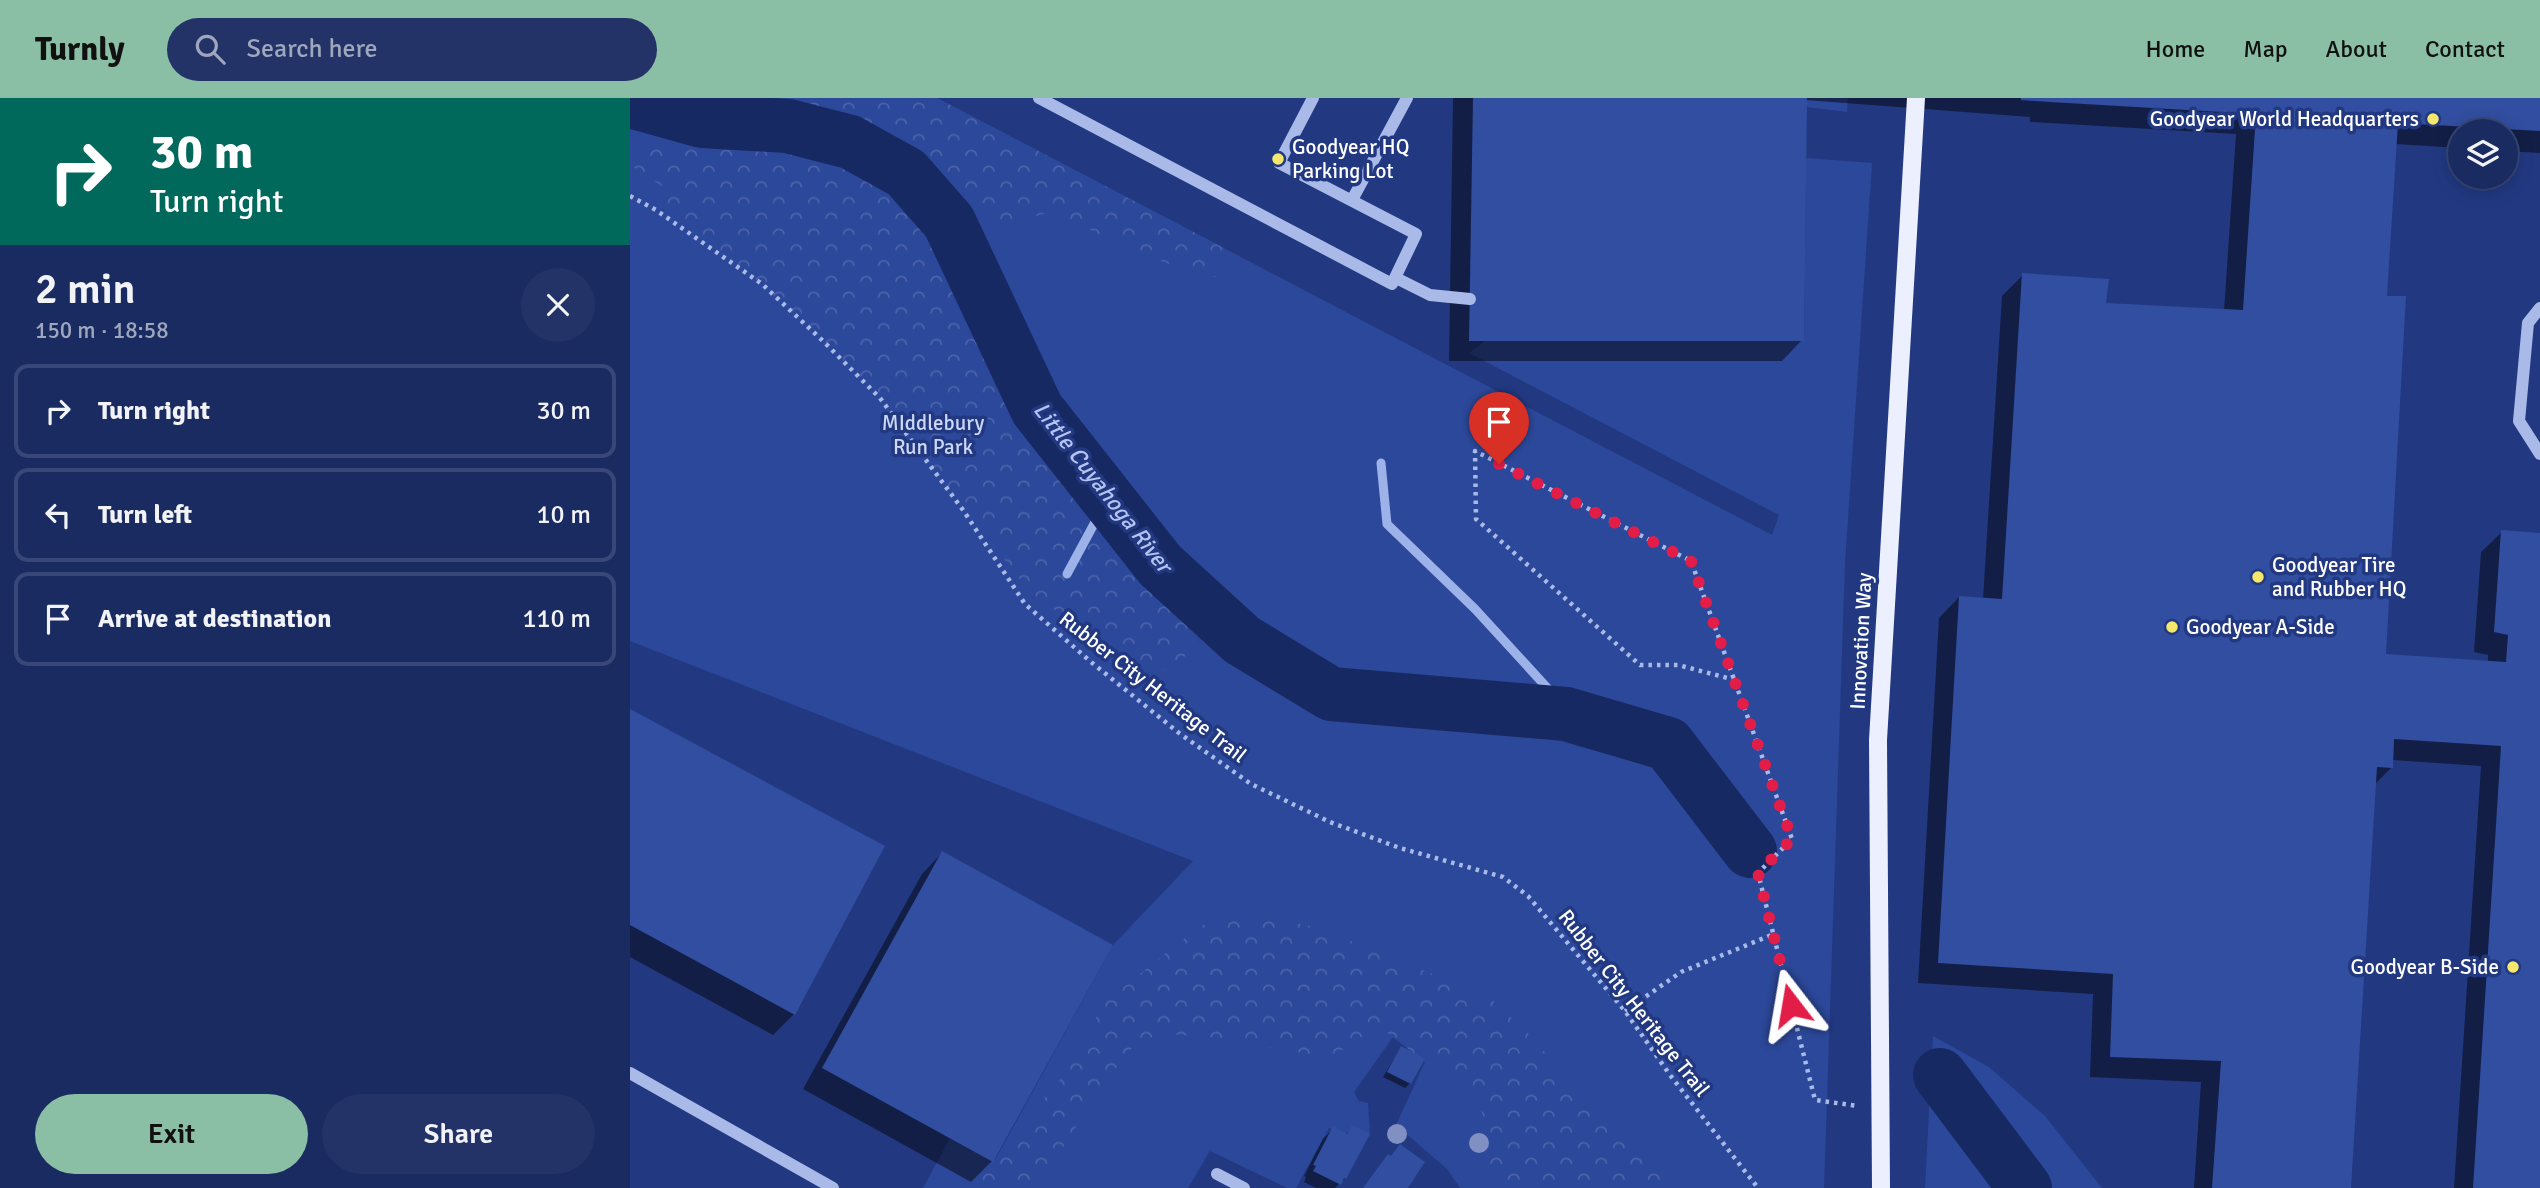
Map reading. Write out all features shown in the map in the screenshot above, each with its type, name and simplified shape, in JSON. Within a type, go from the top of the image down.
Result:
[{"type":"main road","name":"Innovation Way","points":[[1881,1188],[1878,740],[1916,98]]},
{"type":"street","points":[[1039,98],[1392,284],[1416,234],[1279,163],[1313,98]]},
{"type":"street","points":[[1352,200],[1407,98]]},
{"type":"street","points":[[1396,278],[1430,295],[1470,299]]},
{"type":"street","points":[[2540,308],[2528,323],[2519,421],[2540,454]]},
{"type":"street","points":[[630,1073],[833,1188]]},
{"type":"street","points":[[1217,1174],[1244,1188]]},
{"type":"path","name":"Rubber City Heritage Trail","points":[[630,196],[762,284],[870,388],[963,510],[1025,604],[1179,733],[1251,784],[1330,822],[1400,848],[1503,877],[1528,896],[1625,1011],[1758,1188]]},
{"type":"path","points":[[1735,680],[1678,665],[1640,666],[1476,519],[1475,452],[1691,561],[1735,680],[1792,839],[1758,873],[1815,1100],[1880,1109]]},
{"type":"path","points":[[1625,1011],[1681,972],[1774,934]]},
{"type":"green space","name":"MIddlebury Run Park","points":[[630,98],[937,98],[1772,535],[1779,515],[1469,353],[1485,341],[1804,341],[1806,158],[1872,163],[1845,563],[1824,1188],[1460,1188],[1447,1169],[1396,1125],[1425,1062],[1393,1037],[1354,1092],[1359,1101],[1368,1103],[1370,1134],[1352,1126],[1347,1135],[1329,1128],[1296,1188],[1287,1188],[1210,1151],[1188,1188],[923,1188],[950,1138],[994,1162],[1113,945],[1193,861],[630,641]]},
{"type":"green space","points":[[667,98],[937,98],[1224,248],[1215,277],[1172,265],[1051,212],[994,228],[961,200],[935,172],[891,140],[846,117],[763,105],[708,107]]},
{"type":"green space","points":[[1807,98],[1848,98],[1847,112],[1807,107]]},
{"type":"green space","points":[[646,143],[765,144],[826,154],[880,177],[928,212],[951,248],[1006,375],[1057,456],[1064,477],[1132,564],[1197,635],[1178,668],[1139,672],[1030,592],[880,398],[762,284],[656,210],[663,187],[630,165],[630,146]]},
{"type":"green space","points":[[1221,912],[1255,914],[1319,928],[1489,997],[1526,1031],[1585,1097],[1656,1163],[1673,1188],[1481,1188],[1490,1157],[1488,1129],[1462,1075],[1425,1062],[1385,1031],[1361,1037],[1335,1055],[1313,1055],[1209,1037],[1167,1034],[1140,1040],[1099,1091],[1037,1188],[968,1188],[986,1170],[1077,1058],[1102,1005]]},
{"type":"green space","points":[[1933,1036],[1989,1067],[2045,1116],[2102,1188],[1925,1188]]},
{"type":"building","points":[[1473,98],[1807,98],[1804,341],[1469,341]]},
{"type":"building","name":"Goodyear Tire and Rubber HQ","points":[[2540,98],[2540,131],[2518,130],[2518,119],[2448,119],[2448,126],[2398,123],[2387,296],[2406,296],[2386,654],[2506,662],[2508,635],[2494,632],[2501,530],[2540,533],[2540,1188],[2473,1188],[2501,746],[2394,739],[2393,768],[2377,767],[2351,1188],[2212,1188],[2221,1061],[2110,1057],[2113,974],[1938,963],[1959,596],[2002,599],[2022,273],[2109,279],[2106,303],[2243,310],[2256,114],[2021,100]]},
{"type":"building","points":[[630,709],[885,846],[795,1015],[630,925]]},
{"type":"building","points":[[942,851],[1113,945],[993,1162],[822,1068]]},
{"type":"building","points":[[1401,1046],[1425,1059],[1411,1084],[1387,1072]]},
{"type":"building","points":[[1352,1125],[1370,1134],[1341,1185],[1313,1171],[1316,1166],[1313,1165],[1333,1126],[1347,1134]]},
{"type":"building","points":[[1400,1144],[1425,1162],[1408,1188],[1363,1188],[1388,1154],[1391,1156]]},
{"type":"waterway","name":"Little Cuyahoga River","points":[[630,101],[702,121],[788,126],[850,142],[906,173],[949,222],[1037,409],[1160,565],[1242,640],[1331,694],[1566,714],[1668,744],[1750,851]]},
{"type":"waterway","points":[[1381,463],[1387,524],[1475,609],[1573,716]]},
{"type":"waterway","points":[[1067,574],[1108,498]]},
{"type":"waterway","name":"Little Cuyahoga River","points":[[1940,1075],[2025,1188]]},
{"type":"place","name":"Goodyear World Headquarters","points":[[2433,119]]},
{"type":"place","name":"Goodyear HQ Parking Lot","points":[[1278,159]]},
{"type":"place","name":"Goodyear Tire and Rubber HQ","points":[[2258,577]]},
{"type":"place","name":"Goodyear A-Side","points":[[2172,627]]},
{"type":"place","name":"Goodyear B-Side","points":[[2513,967]]},
{"type":"route","points":[[1499,464],[1691,561],[1792,839],[1758,873],[1791,1005]]}]
